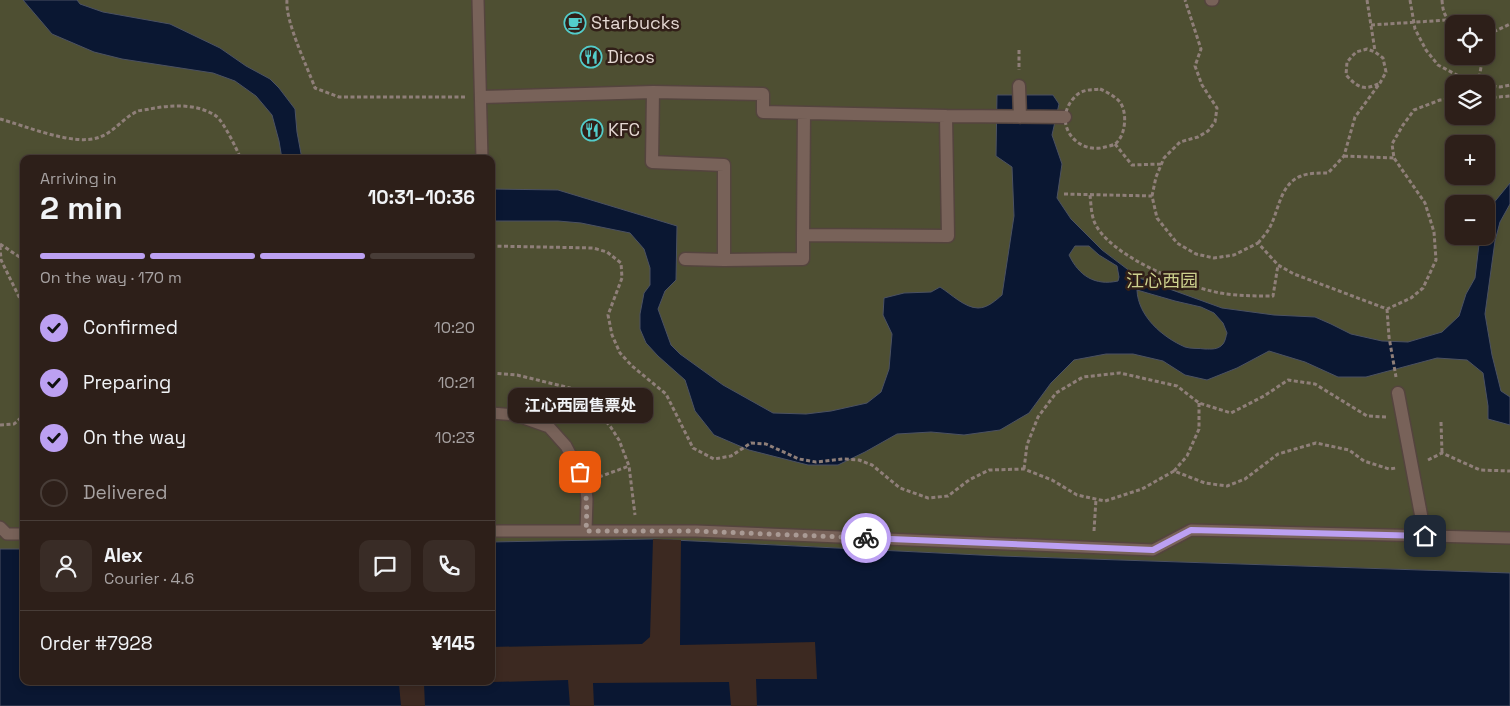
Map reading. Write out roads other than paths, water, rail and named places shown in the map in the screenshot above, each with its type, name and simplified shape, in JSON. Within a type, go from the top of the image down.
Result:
[{"type":"street","points":[[1020,86],[1020,117]]},
{"type":"street","points":[[653,92],[652,162],[724,165],[724,260]]},
{"type":"street","points":[[481,97],[653,92],[762,94],[763,112],[1065,117]]},
{"type":"street","points":[[685,259],[803,260],[804,113]]},
{"type":"street","points":[[803,235],[948,236],[946,116]]},
{"type":"street","points":[[1398,393],[1425,536]]},
{"type":"lane","points":[[478,0],[482,155]]},
{"type":"lane","points":[[495,413],[515,415],[549,427],[566,446],[584,482],[587,499],[586,531]]},
{"type":"lane","points":[[0,527],[7,534],[20,534]]},
{"type":"lane","points":[[495,531],[696,531],[1153,550],[1191,530],[1510,538]]},
{"type":"water","points":[[23,0],[77,0],[80,4],[103,12],[170,24],[220,48],[246,66],[270,79],[295,109],[301,155],[281,155],[272,115],[256,96],[235,81],[213,73],[122,59],[94,52],[52,34]]},
{"type":"water","points":[[997,95],[1053,95],[1059,104],[1052,135],[1062,164],[1057,198],[1071,219],[1102,250],[1139,278],[1222,308],[1274,315],[1315,317],[1351,334],[1382,341],[1408,342],[1442,332],[1459,316],[1466,294],[1475,278],[1479,245],[1494,245],[1485,314],[1501,391],[1510,397],[1510,425],[1488,419],[1483,373],[1467,360],[1437,358],[1366,377],[1338,377],[1305,362],[1269,351],[1237,368],[1207,380],[1185,375],[1163,361],[1133,354],[1106,354],[1074,360],[1051,383],[1029,413],[1000,430],[964,435],[931,432],[897,434],[838,465],[808,465],[749,450],[714,435],[695,411],[685,380],[646,343],[640,329],[640,314],[644,293],[650,285],[650,268],[644,249],[630,233],[581,223],[495,221],[495,189],[558,190],[677,226],[676,280],[665,291],[658,309],[671,345],[680,354],[723,385],[773,413],[806,414],[831,411],[867,403],[881,392],[889,369],[892,334],[883,315],[884,298],[904,293],[931,292],[940,287],[968,306],[982,308],[1002,295],[1014,216],[1012,167],[996,156]],"holes":[[[1075,246],[1089,246],[1099,255],[1117,266],[1118,281],[1102,282],[1089,278],[1078,269],[1069,255]],[[1137,290],[1201,307],[1214,313],[1223,323],[1227,333],[1224,343],[1214,349],[1187,348],[1168,338],[1147,317],[1138,300]]]},
{"type":"water","points":[[1510,183],[1510,204],[1500,222],[1495,241],[1495,201]]},
{"type":"water","points":[[653,539],[1000,556],[1510,573],[1510,706],[0,706],[0,549],[20,549],[20,685],[495,685],[495,542]]},
{"type":"place","name":"Starbucks","points":[[575,23]]},
{"type":"place","name":"Dicos","points":[[591,57]]},
{"type":"place","name":"KFC","points":[[592,130]]},
{"type":"place","name":"江心西园售票处","points":[[580,472]]},
{"type":"park label","name":"江心西园","points":[[1162,281]]}]
